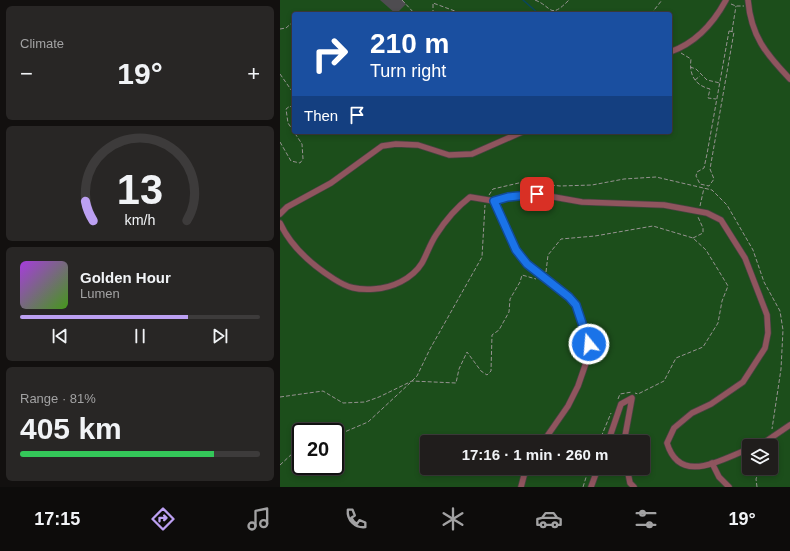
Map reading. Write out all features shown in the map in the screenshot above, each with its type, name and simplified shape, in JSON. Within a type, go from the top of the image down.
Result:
[{"type":"street","points":[[672,50],[701,34],[716,17],[726,0]]},
{"type":"street","points":[[748,3],[752,26],[759,42],[767,55],[790,80]]},
{"type":"street","points":[[280,214],[287,207],[318,191],[343,175],[382,146],[396,144],[418,145],[449,155],[472,154],[517,134]]},
{"type":"street","points":[[280,223],[295,247],[318,269],[346,287],[364,289],[386,288],[401,283],[421,264],[435,236],[461,204],[470,197],[494,201],[508,197],[537,194],[582,202],[656,204],[699,212],[721,220],[731,233],[745,258],[767,315],[768,333],[765,348],[743,382],[711,404],[692,413],[674,428],[667,443],[674,459],[691,467],[703,466],[742,452]]},
{"type":"street","points":[[494,201],[516,250],[527,264],[569,297],[576,305],[589,344],[587,360],[578,386],[568,406],[548,435]]},
{"type":"street","points":[[611,435],[622,404],[632,398],[625,435]]},
{"type":"street","points":[[770,439],[790,425]]},
{"type":"street","points":[[712,463],[719,477],[729,487]]},
{"type":"street","points":[[521,487],[524,475]]},
{"type":"street","points":[[591,487],[595,475]]},
{"type":"street","points":[[628,475],[630,483],[634,487]]},
{"type":"path","points":[[402,0],[413,12]]},
{"type":"path","points":[[535,0],[553,11],[557,10],[569,0]]},
{"type":"path","points":[[653,12],[662,0]]},
{"type":"path","points":[[726,0],[736,6],[748,3]]},
{"type":"path","points":[[433,12],[434,4],[457,12]]},
{"type":"path","points":[[732,31],[729,31],[704,168],[697,172],[696,176],[700,184],[709,186],[714,179],[710,169],[730,58],[736,6]]},
{"type":"path","points":[[280,29],[286,28],[292,23]]},
{"type":"path","points":[[672,51],[689,57],[694,80],[700,85],[710,89],[708,98],[717,99]]},
{"type":"path","points":[[724,57],[730,58]]},
{"type":"path","points":[[723,65],[728,66]]},
{"type":"path","points":[[690,67],[696,69],[700,75],[707,80],[720,83]]},
{"type":"path","points":[[280,74],[292,91]]},
{"type":"path","points":[[721,74],[727,75]]},
{"type":"path","points":[[694,80],[700,75]]},
{"type":"path","points":[[718,90],[724,91]]},
{"type":"path","points":[[292,108],[290,106],[286,109],[288,123],[292,129]]},
{"type":"path","points":[[716,106],[721,107]]},
{"type":"path","points":[[280,142],[291,160],[300,163],[303,159],[302,144],[295,134]]},
{"type":"path","points":[[344,432],[368,422],[417,376],[430,349],[482,257],[485,199],[493,189],[522,182],[560,186],[592,185],[624,179],[656,177],[712,190],[727,205],[753,250],[764,282],[780,311],[783,330],[781,369],[775,419],[769,439]]},
{"type":"path","points":[[693,238],[703,233],[703,228],[698,218],[705,185]]},
{"type":"path","points":[[280,397],[323,391],[344,403],[365,402],[412,382],[456,383],[459,369],[467,352],[481,371],[487,375],[491,371],[492,335],[499,330],[509,312],[510,299],[520,282],[522,275],[536,279],[543,277],[546,274],[548,255],[561,239],[595,236],[653,226],[693,238],[706,250],[728,286],[722,301],[718,323],[703,347],[676,358],[664,381],[638,394],[630,392],[620,394],[618,400]]},
{"type":"path","points":[[602,435],[611,413]]},
{"type":"path","points":[[280,465],[292,454]]},
{"type":"path","points":[[583,487],[587,475]]},
{"type":"path","points":[[757,475],[756,479],[757,487]]},
{"type":"green space","points":[[280,0],[790,0],[790,487],[280,487]]},
{"type":"building","points":[[380,0],[402,0],[406,4],[398,12],[394,12]]},
{"type":"waterway","points":[[523,0],[537,12]]},
{"type":"route","points":[[537,194],[508,197],[494,201],[516,250],[527,264],[569,297],[576,305],[589,344]]}]
